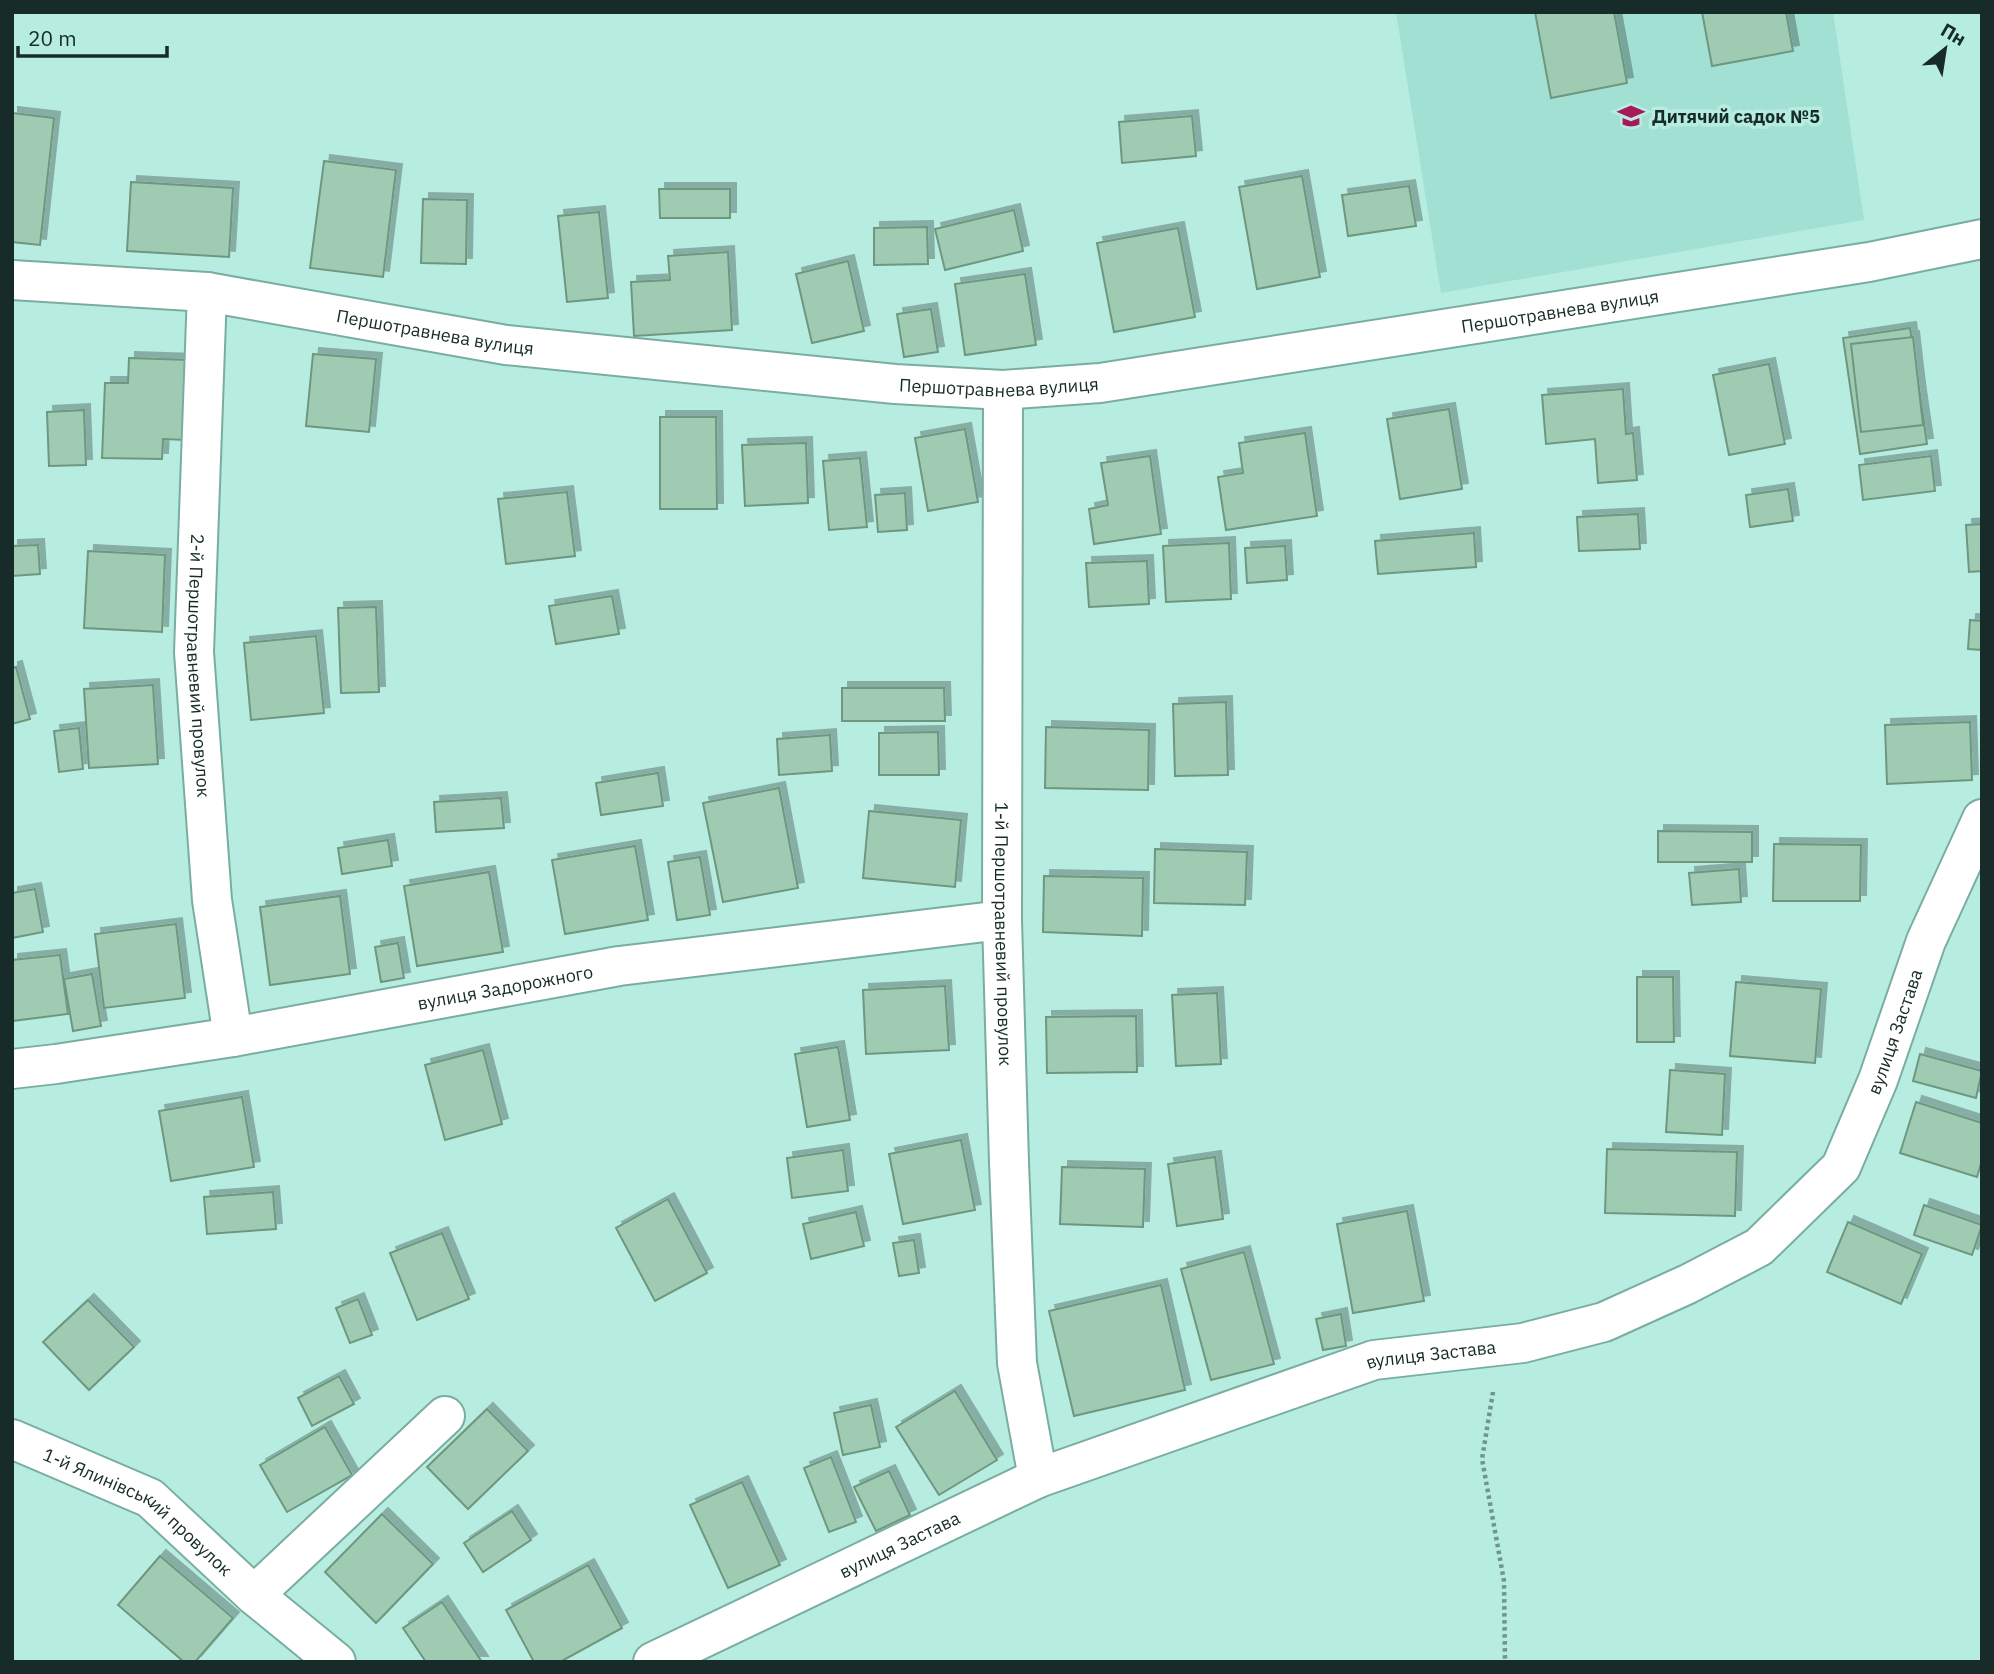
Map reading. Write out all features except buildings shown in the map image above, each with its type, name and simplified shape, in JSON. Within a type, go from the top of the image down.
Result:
[{"type":"street","name":"Першотравнева вулиця","points":[[12,280],[207,292],[506,345],[895,384],[1003,390],[1100,383],[1869,262],[1982,239]]},
{"type":"street","name":"2-й Першотравневий провулок","points":[[207,292],[194,652],[212,900],[233,1037]]},
{"type":"street","name":"1-й Першотравневий провулок","points":[[1003,390],[1002,920],[1017,1363],[1038,1478]]},
{"type":"street","name":"вулиця Застава","points":[[653,1662],[1038,1478],[1374,1360],[1523,1343],[1604,1322],[1688,1284],[1759,1247],[1841,1167],[1878,1080],[1926,942],[1982,820]]},
{"type":"street","name":"вулиця Задорожного","points":[[12,1069],[233,1037],[619,966],[1002,920]]},
{"type":"street","points":[[254,1595],[445,1416]]},
{"type":"street","name":"1-й Ялинівський провулок","points":[[12,1438],[150,1498],[254,1595],[336,1662]]},
{"type":"path","points":[[1505,1662],[1504,1581],[1482,1460],[1494,1390],[1523,1343]]},
{"type":"shaded area","name":"Дитячий садок №5","points":[[1396,12],[1833,12],[1864,220],[1441,293]]},
{"type":"place","name":"Дитячий садок №5","points":[[1631,116]]}]
